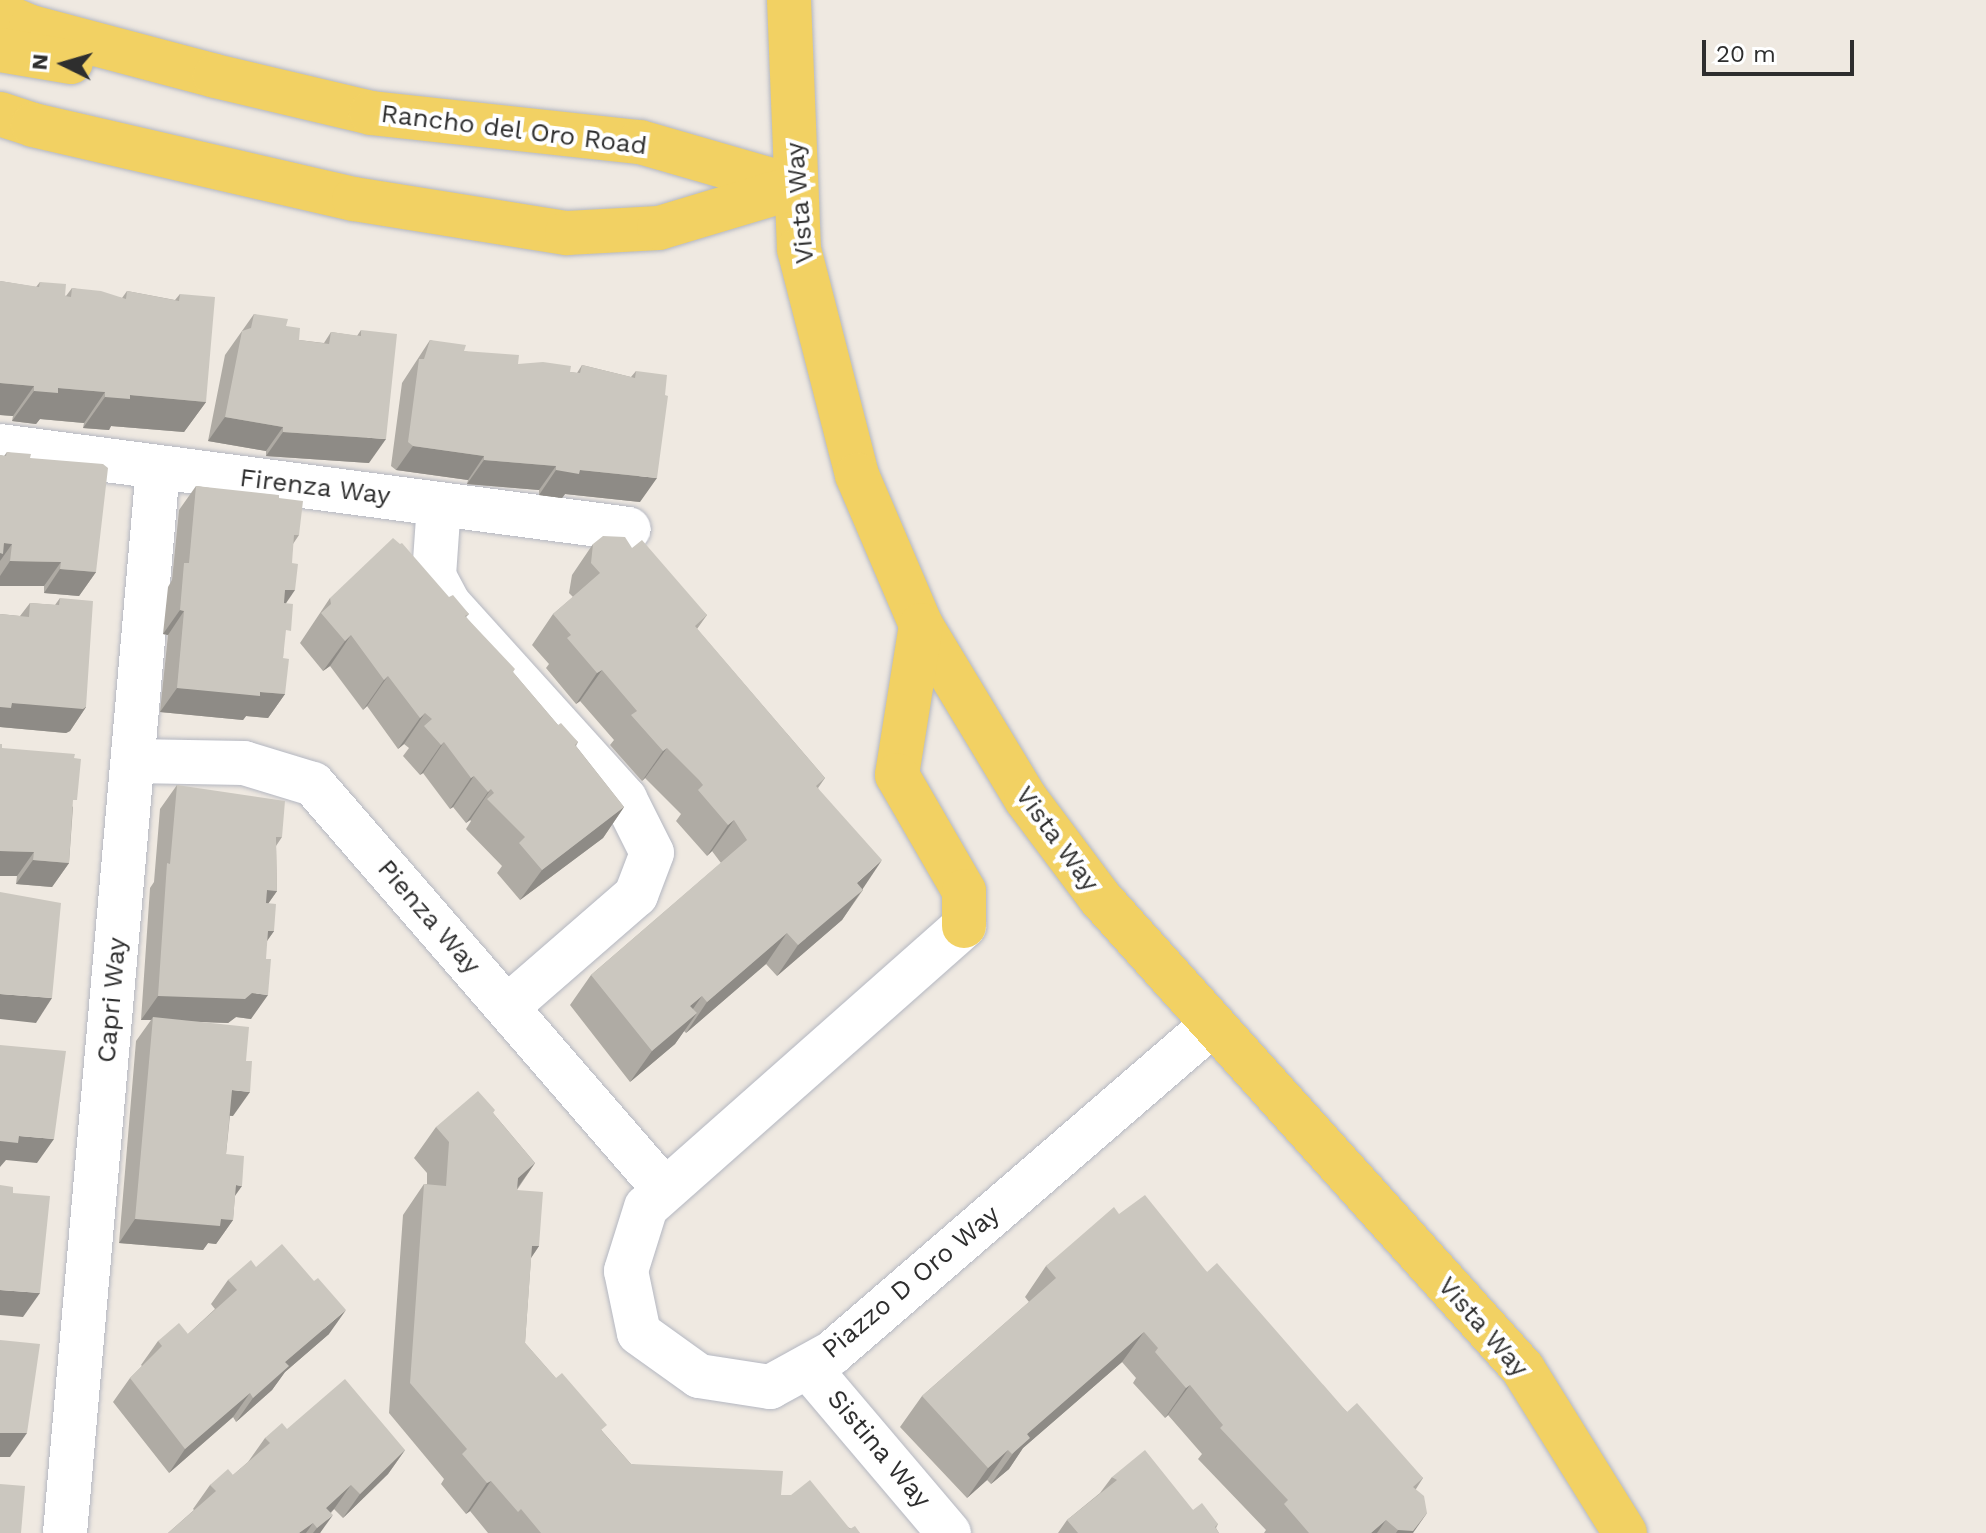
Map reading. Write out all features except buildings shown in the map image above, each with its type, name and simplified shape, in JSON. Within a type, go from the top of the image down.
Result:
[{"type":"main road","name":"Vista Way","points":[[789,0],[799,249],[857,475],[921,625],[1026,799],[1100,898],[1523,1369],[1625,1533]]},
{"type":"main road","name":"Rancho del Oro Road","points":[[0,14],[31,27],[371,113],[640,142],[796,187]]},
{"type":"main road","points":[[0,50],[78,63],[193,70]]},
{"type":"main road","points":[[0,114],[33,125],[354,199],[567,233],[659,228],[796,187]]},
{"type":"main road","points":[[921,625],[897,775],[964,891],[964,926]]},
{"type":"street","name":"Firenza Way","points":[[0,446],[629,529]]},
{"type":"street","name":"Capri Way","points":[[65,1533],[158,467]]},
{"type":"street","points":[[439,504],[434,576],[449,604],[625,799],[652,853],[636,895],[507,1007]]},
{"type":"street","name":"Pienza Way","points":[[133,761],[244,763],[313,784],[664,1189]]},
{"type":"street","name":"Piazzo D Oro Way","points":[[964,926],[646,1207],[626,1271],[639,1333],[699,1376],[770,1387],[832,1353],[1213,1024]]},
{"type":"street","name":"Sistina Way","points":[[808,1367],[949,1533]]}]
